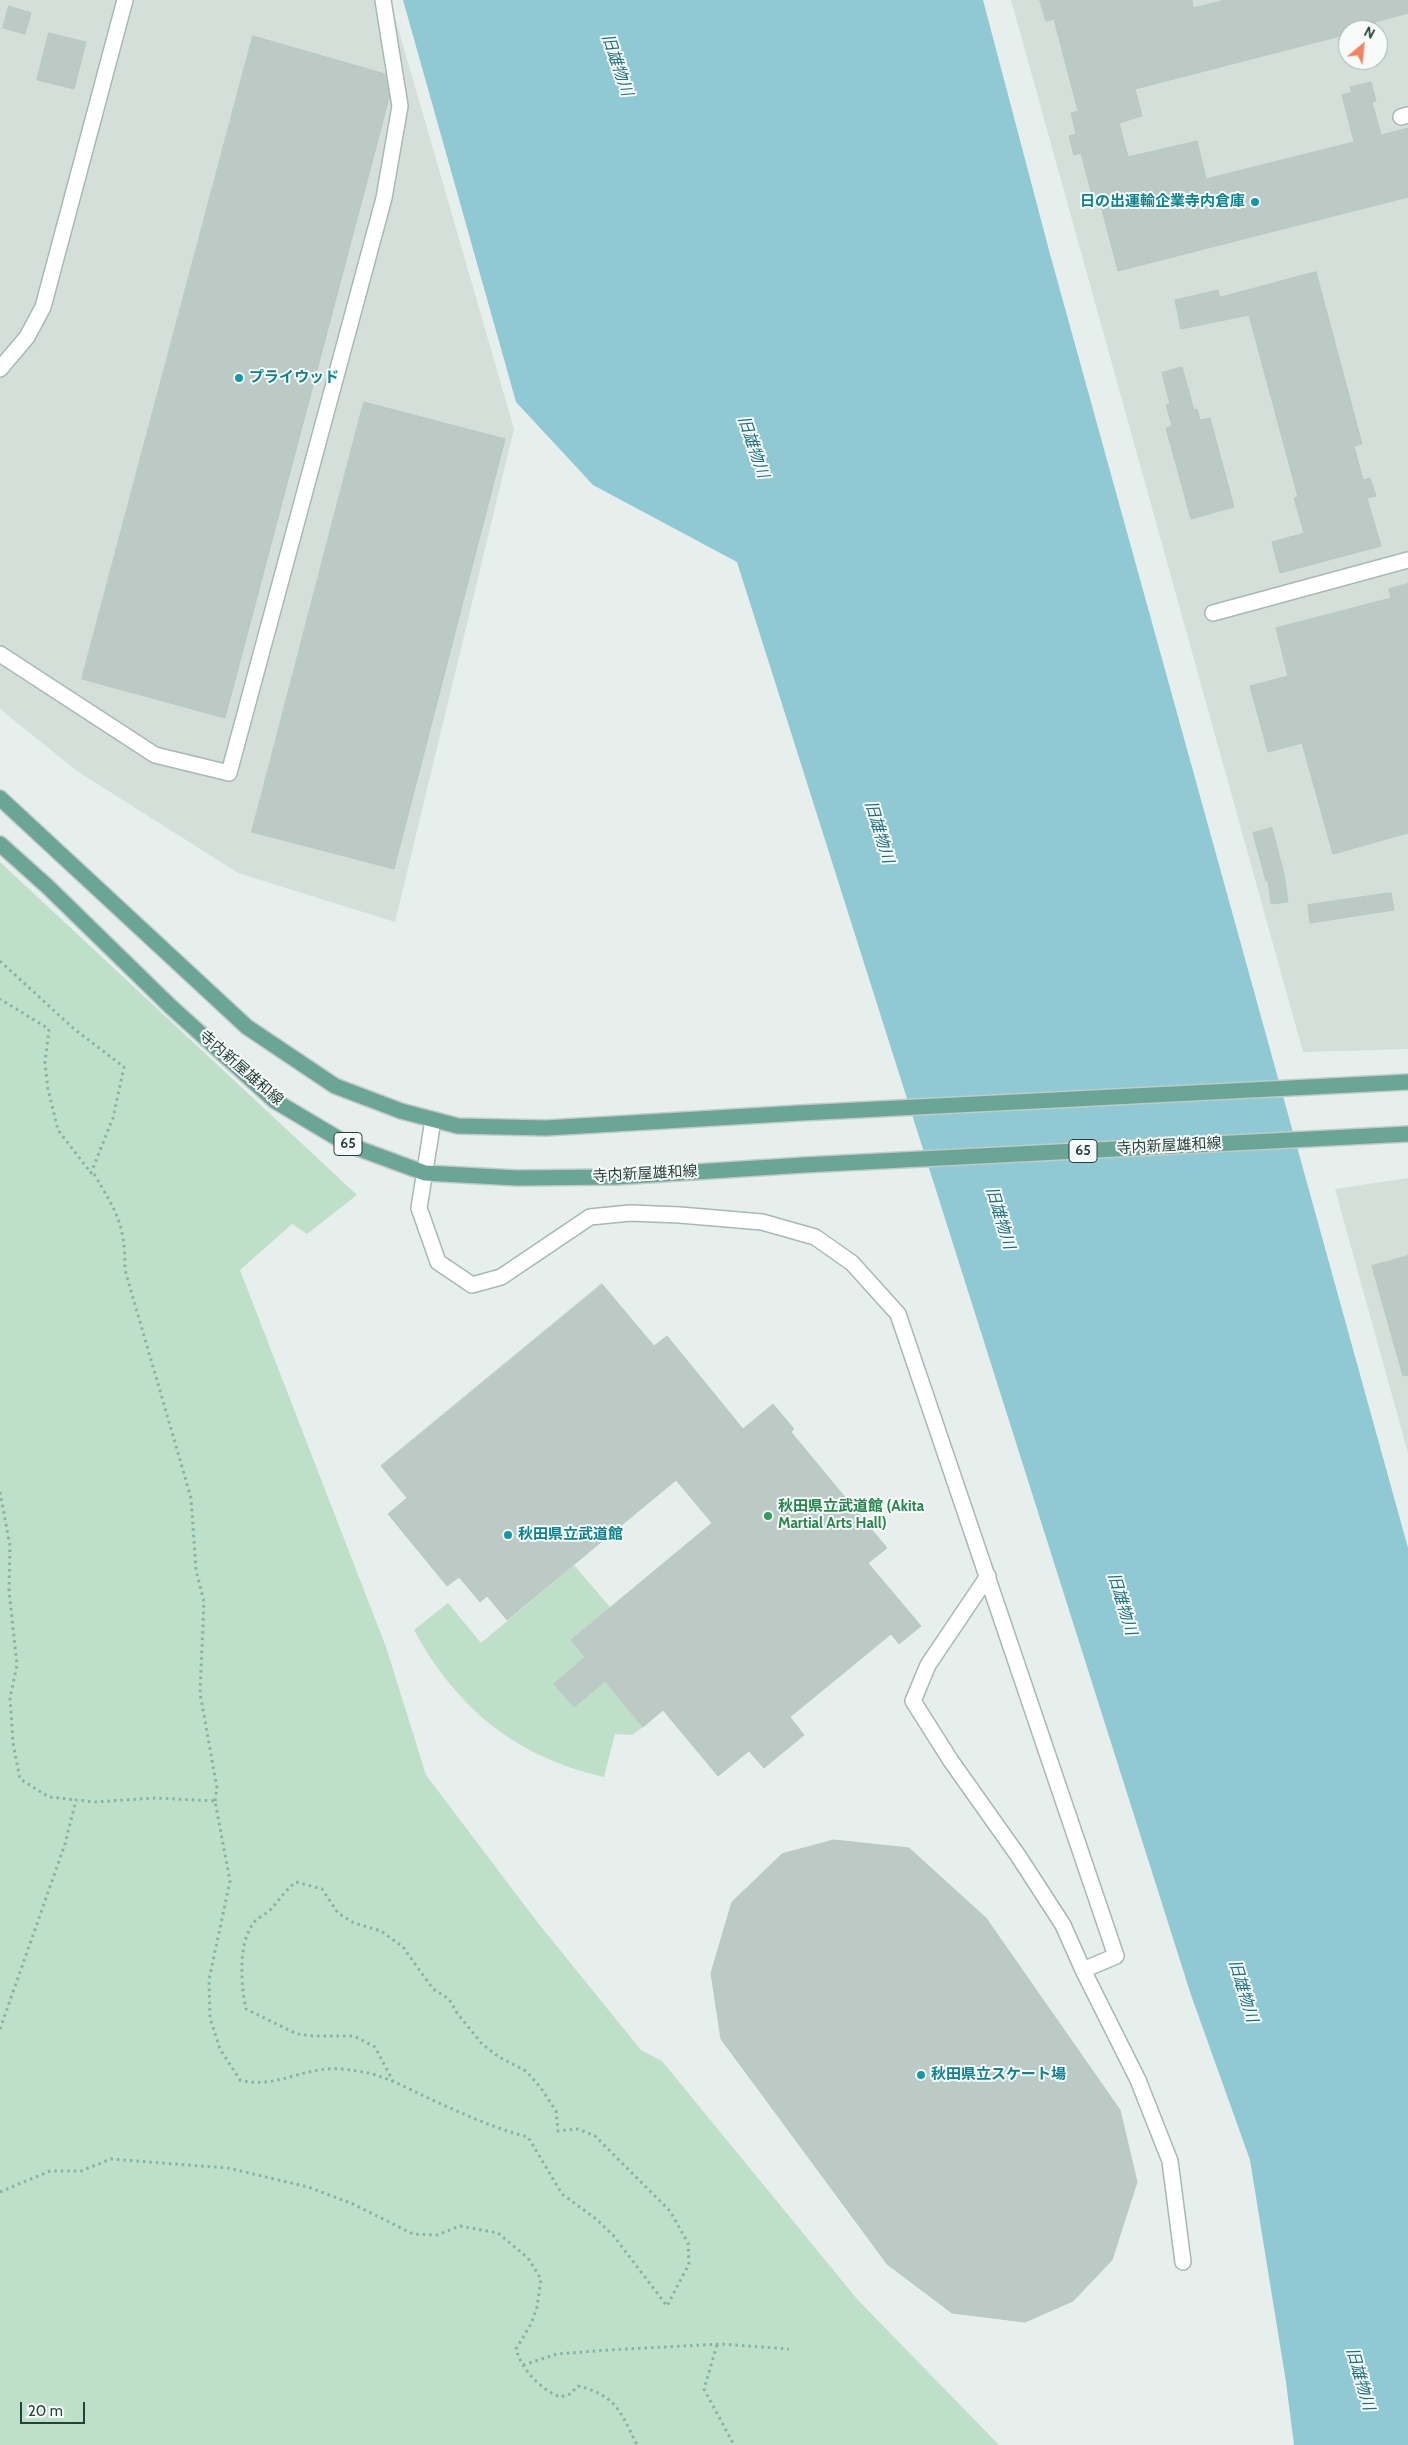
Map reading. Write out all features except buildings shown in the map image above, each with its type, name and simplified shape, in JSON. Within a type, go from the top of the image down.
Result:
[{"type":"main road","points":[[0,798],[247,1027],[335,1086],[401,1111],[458,1126],[546,1128],[1408,1082]]},
{"type":"main road","name":"寺内新屋雄和線","points":[[0,844],[48,886],[170,1006],[275,1101],[349,1145],[425,1173],[517,1178],[616,1177],[804,1165],[1408,1134]]},
{"type":"street","points":[[0,369],[27,337],[43,307],[125,0]]},
{"type":"street","points":[[0,654],[155,756],[229,773],[384,198],[400,106],[383,0]]},
{"type":"street","points":[[1213,613],[1408,560]]},
{"type":"street","points":[[434,1120],[419,1208],[438,1262],[472,1285],[502,1277],[590,1217],[630,1212],[762,1222],[815,1237],[852,1263],[898,1314],[1116,1956],[1083,1970]]},
{"type":"street","points":[[988,1576],[928,1665],[913,1701],[951,1761],[1019,1857],[1063,1925],[1083,1970],[1138,2080],[1170,2161],[1183,2262]]},
{"type":"path","points":[[0,960],[73,1028],[124,1067],[113,1118],[91,1173],[58,1130],[48,1089],[45,1062],[50,1028],[0,999]]},
{"type":"path","points":[[94,1174],[118,1213],[125,1242],[125,1270],[191,1498],[196,1570],[204,1602],[200,1692],[217,1788],[216,1801],[230,1881],[209,1980],[210,2018],[220,2049],[240,2080],[276,2082],[318,2070],[334,2068],[369,2073],[394,2082],[499,2130],[528,2137],[562,2194],[596,2219],[613,2235],[667,2306],[689,2264],[688,2243],[670,2211],[595,2136],[578,2129],[558,2131],[556,2111],[541,2088],[526,2071],[499,2057],[482,2044],[456,2013],[449,1999],[433,1989],[403,1947],[381,1931],[354,1924],[338,1912],[322,1889],[296,1882],[283,1892],[270,1910],[252,1924],[245,1945],[240,1984],[246,2009],[297,2034],[354,2036],[375,2047],[394,2082]]},
{"type":"path","points":[[0,1492],[10,1546],[9,1591],[17,1665],[10,1698],[12,1743],[20,1779],[49,1797],[95,1802],[156,1798],[216,1801]]},
{"type":"path","points":[[0,2028],[65,1844],[76,1800]]},
{"type":"path","points":[[0,2192],[50,2171],[81,2171],[111,2159],[228,2168],[308,2187],[353,2204],[413,2234],[438,2235],[460,2226],[498,2233],[528,2258],[541,2279],[537,2307],[531,2324],[516,2349],[523,2365],[546,2391],[560,2397],[570,2394],[578,2386],[596,2390],[612,2400],[621,2412],[637,2445]]},
{"type":"path","points":[[523,2365],[557,2354],[716,2344],[789,2349]]},
{"type":"path","points":[[716,2344],[704,2389],[734,2445]]},
{"type":"shaded area","points":[[0,0],[390,0],[514,429],[395,922],[238,873],[77,771],[0,709]]},
{"type":"shaded area","points":[[1011,0],[1408,0],[1408,1049],[1303,1052]]},
{"type":"shaded area","points":[[1408,1178],[1408,1453],[1335,1189]]},
{"type":"green space","points":[[0,862],[357,1195],[307,1234],[292,1224],[240,1270],[386,1647],[426,1775],[538,1923],[641,2050],[662,2061],[857,2299],[999,2445],[0,2445]]},
{"type":"green space","points":[[574,1565],[610,1607],[571,1640],[643,1727],[632,1735],[615,1734],[604,1777],[543,1757],[517,1743],[492,1726],[449,1683],[414,1630],[448,1603],[481,1643]]},
{"type":"water","name":"旧雄物川","points":[[403,0],[983,0],[1050,254],[1408,1548],[1408,2445],[1294,2445],[1286,2382],[1250,2160],[1191,1995],[737,562],[593,485],[516,402]]},
{"type":"place","name":"日の出運輸企業寺内倉庫","points":[[1255,202]]},
{"type":"place","name":"プライウッド","points":[[239,378]]},
{"type":"place","name":"秋田県立武道館 (Akita Martial Arts Hall)","points":[[768,1516]]},
{"type":"place","name":"秋田県立武道館","points":[[508,1535]]},
{"type":"place","name":"秋田県立スケート場","points":[[921,2075]]}]
